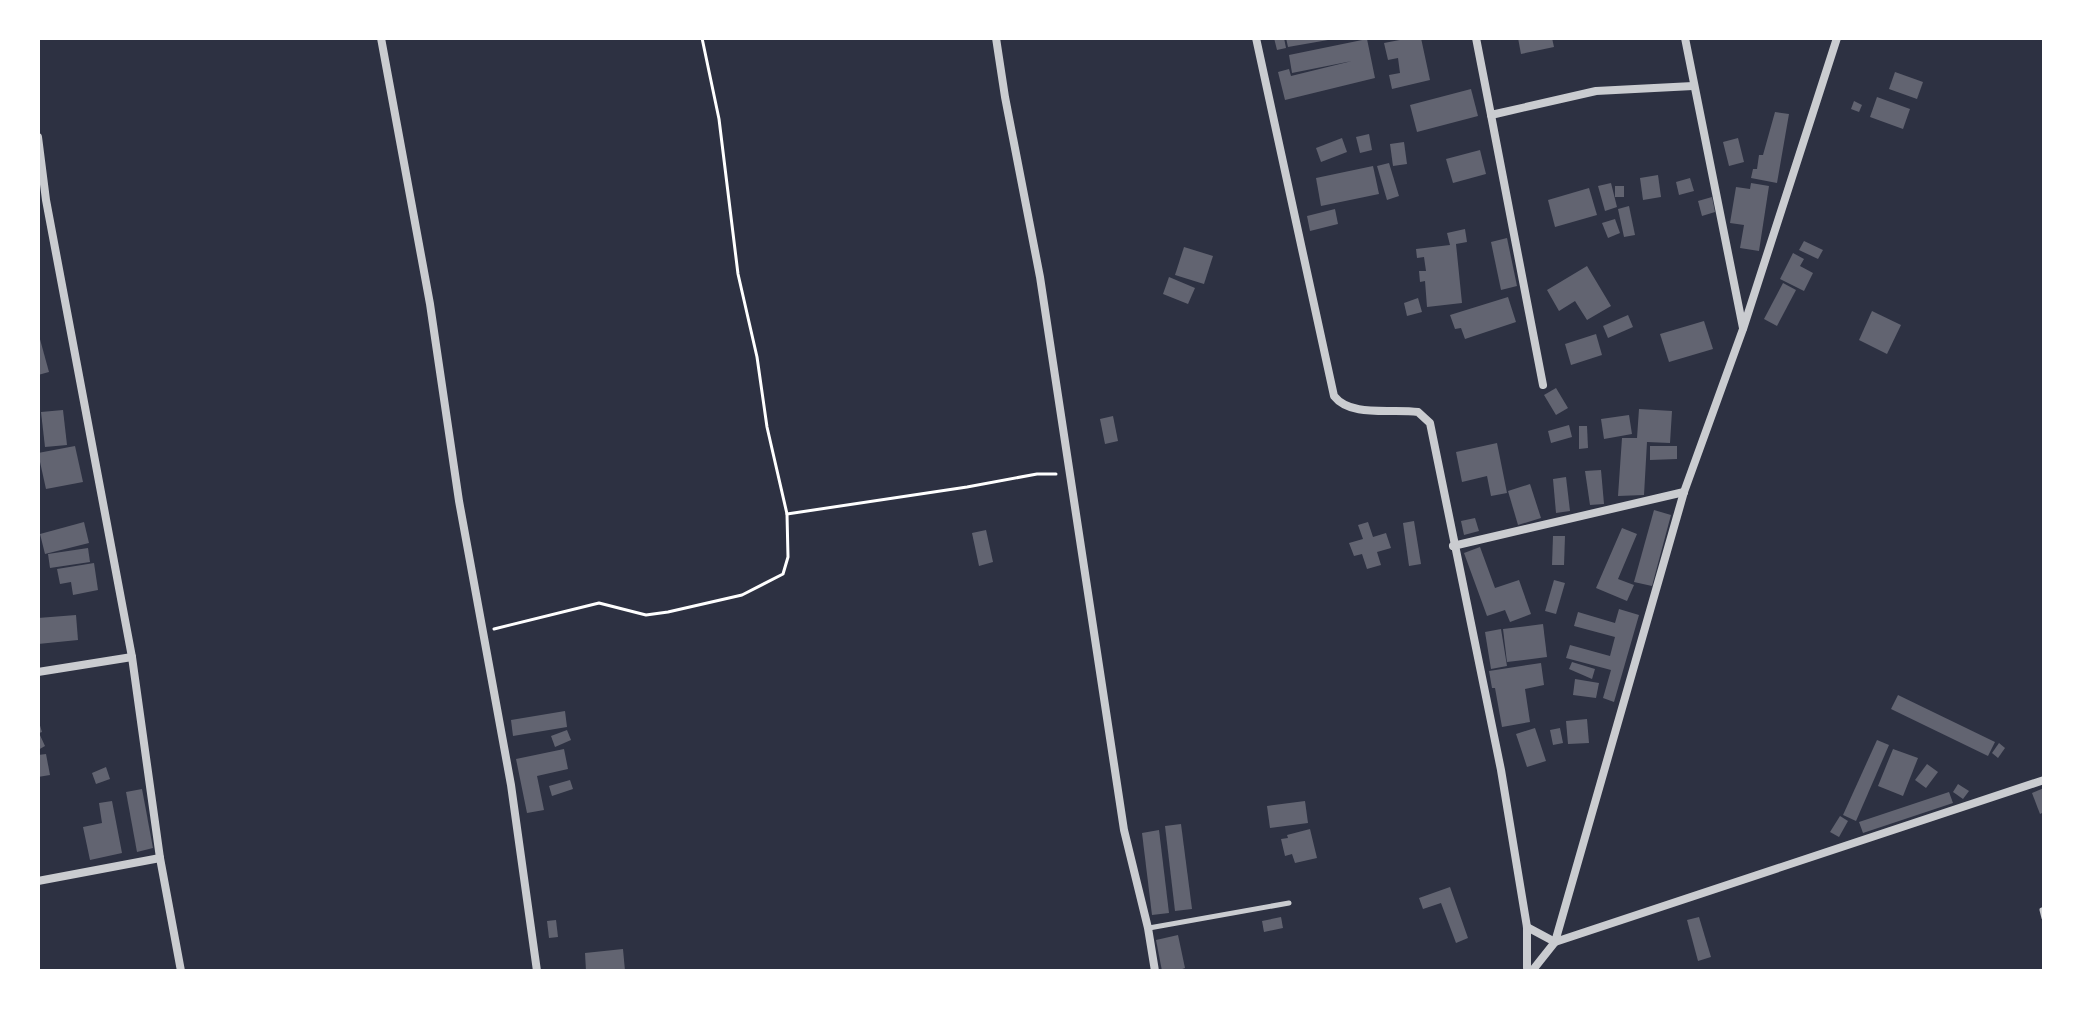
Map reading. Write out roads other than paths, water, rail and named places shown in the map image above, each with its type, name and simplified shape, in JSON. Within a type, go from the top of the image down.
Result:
[{"type":"street","points":[[381,38],[430,304],[459,501],[511,785],[537,971]]},
{"type":"street","points":[[996,38],[1040,277],[1124,830],[1155,971]]},
{"type":"street","points":[[1256,38],[1334,396],[1340,404],[1351,409],[1418,412],[1430,423],[1501,770],[1527,927],[1528,970]]},
{"type":"street","points":[[1476,38],[1543,385]]},
{"type":"street","points":[[1685,38],[1743,329]]},
{"type":"street","points":[[1555,942],[1684,492],[1743,329],[1837,38]]},
{"type":"street","points":[[1491,115],[1596,91],[1693,86]]},
{"type":"street","points":[[38,137],[42,201],[132,657],[160,858],[181,971]]},
{"type":"street","points":[[1453,546],[1684,492]]},
{"type":"street","points":[[38,672],[132,657]]},
{"type":"street","points":[[1528,970],[1555,942],[2044,780]]},
{"type":"street","points":[[38,881],[160,858]]},
{"type":"street","points":[[1527,927],[1555,942]]},
{"type":"lane","points":[[1148,928],[1289,903]]},
{"type":"lane","points":[[2042,910],[2044,918]]}]
